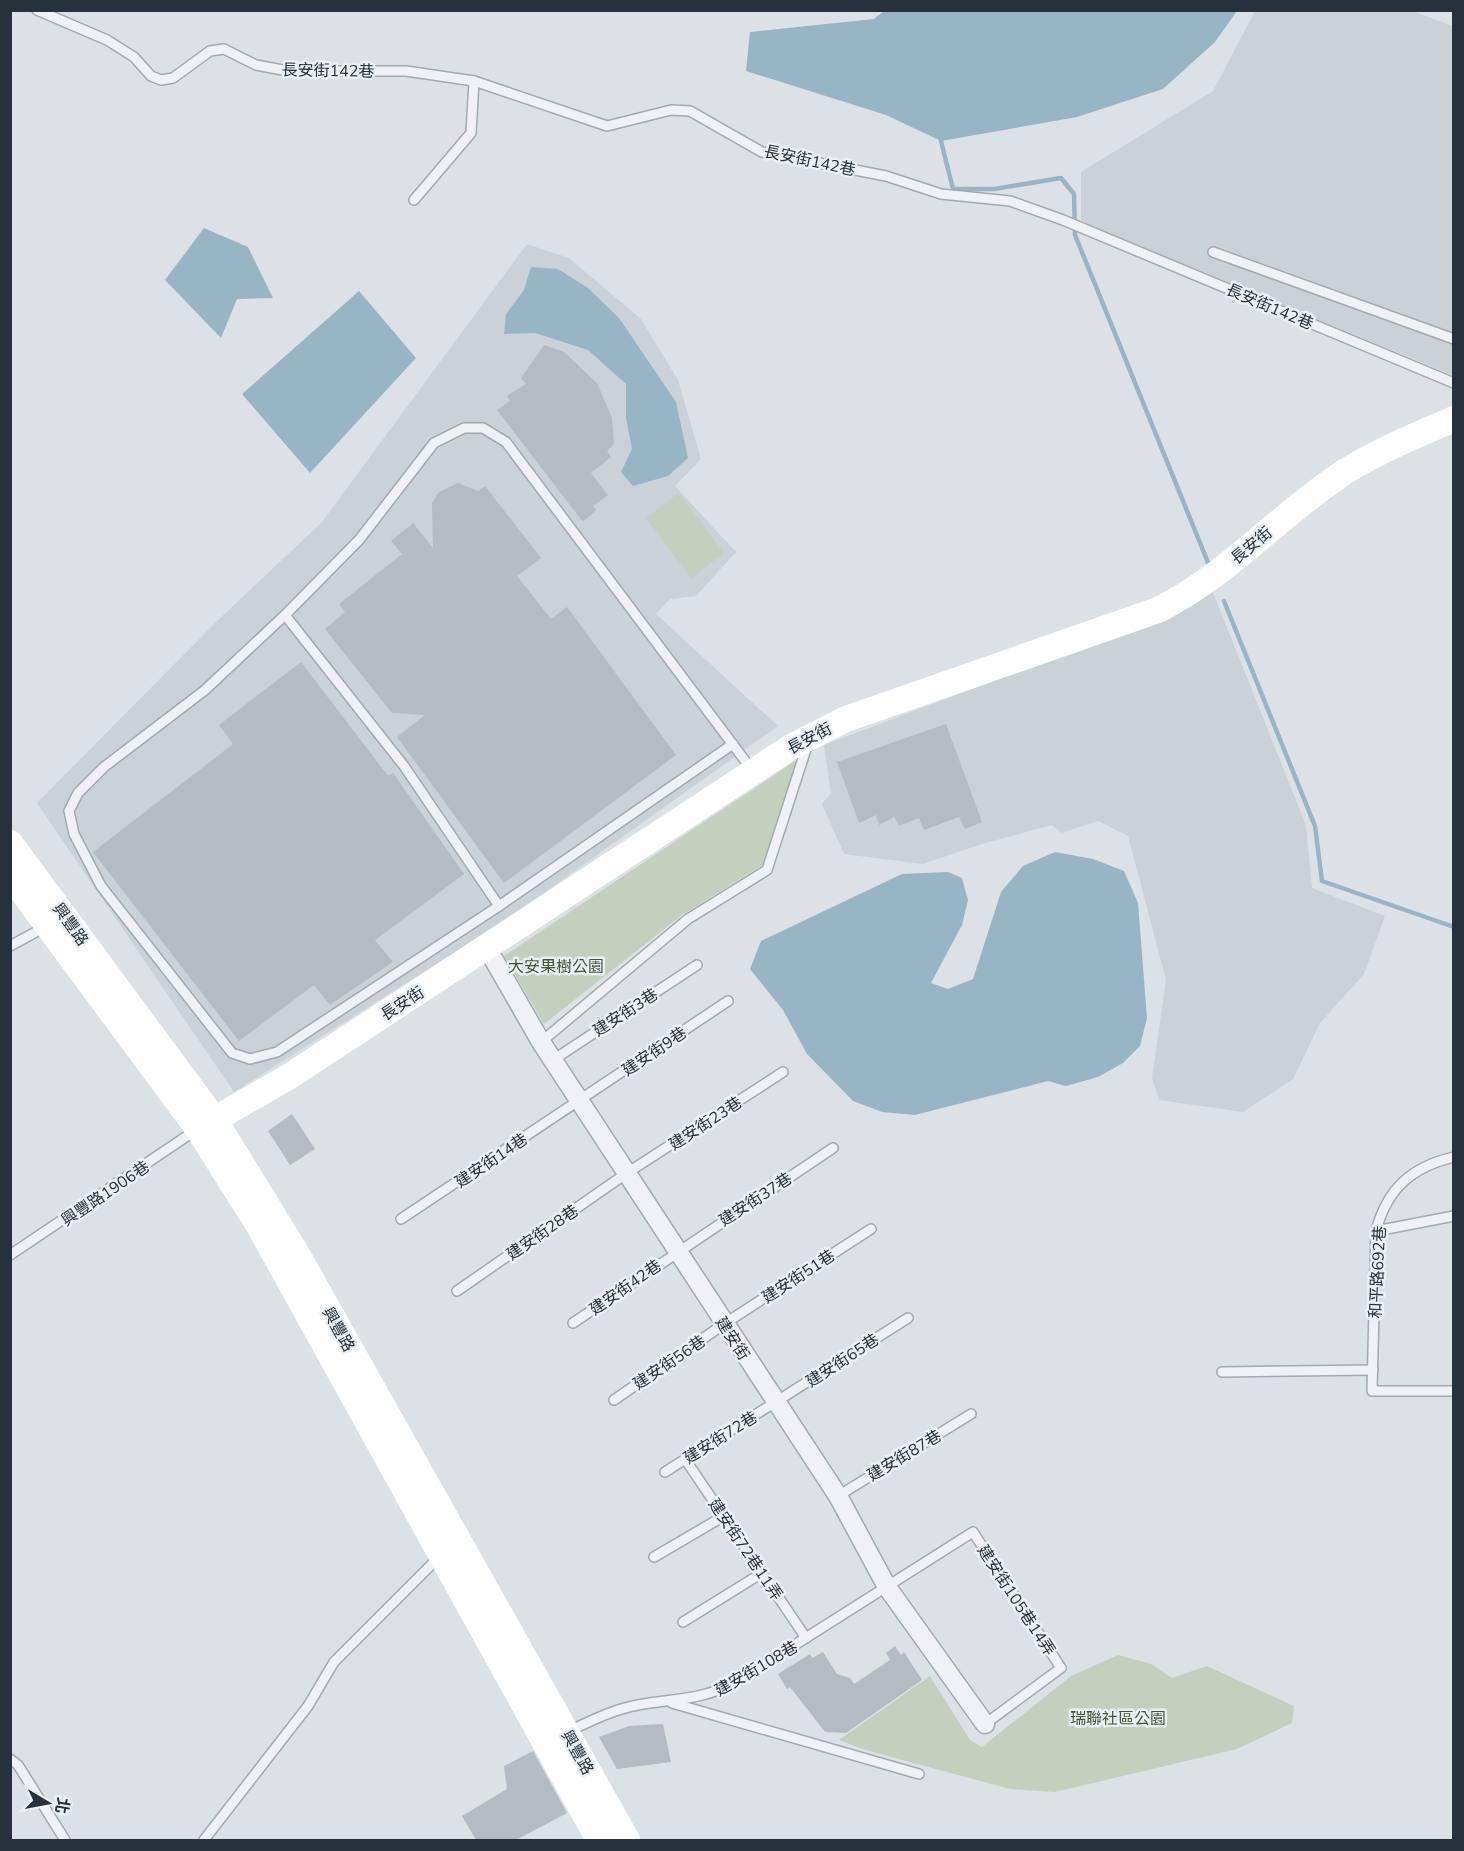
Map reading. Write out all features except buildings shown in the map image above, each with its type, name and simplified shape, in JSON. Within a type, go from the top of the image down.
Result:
[{"type":"main road","name":"長安街","points":[[206,1124],[290,1076],[753,771],[810,738],[846,719],[1168,605],[1188,595],[1216,575],[1257,538],[1346,471],[1407,439],[1454,419]]},
{"type":"main road","name":"興豐路","points":[[10,843],[297,1254],[556,1738],[599,1840]]},
{"type":"main road","name":"興豐路","points":[[10,875],[206,1124],[259,1226],[442,1554],[556,1738],[627,1840]]},
{"type":"street","name":"建安街","points":[[487,948],[541,1042],[838,1496],[887,1587],[985,1724]]},
{"type":"lane","name":"長安街142巷","points":[[37,10],[107,40],[134,57],[151,76],[161,80],[173,78],[210,51],[224,49],[256,65],[288,71],[406,71],[474,81],[607,126],[671,110],[690,111],[762,152],[886,176],[942,194],[1010,201],[1063,220],[1454,383]]},
{"type":"lane","points":[[414,200],[471,133],[474,81]]},
{"type":"lane","points":[[1213,252],[1454,339]]},
{"type":"lane","points":[[733,744],[499,906],[277,1052],[250,1059],[232,1053],[101,886],[74,834],[69,811],[78,793],[104,767],[205,690],[285,615],[358,540],[434,443],[464,428],[483,428],[506,442],[733,744],[753,771]]},
{"type":"lane","points":[[285,615],[404,766],[499,906]]},
{"type":"lane","points":[[541,1042],[688,919],[767,870],[810,738]]},
{"type":"lane","points":[[10,946],[48,926]]},
{"type":"lane","name":"建安街3巷","points":[[553,1060],[697,965]]},
{"type":"lane","name":"建安街9巷","points":[[580,1101],[728,1001]]},
{"type":"lane","name":"建安街23巷","points":[[627,1173],[783,1072]]},
{"type":"lane","name":"建安街14巷","points":[[402,1219],[580,1101]]},
{"type":"lane","name":"興豐路1906巷","points":[[10,1255],[206,1124]]},
{"type":"lane","name":"建安街37巷","points":[[677,1250],[833,1148]]},
{"type":"lane","name":"和平路692巷","points":[[1454,1157],[1431,1162],[1397,1186],[1382,1209],[1376,1231],[1372,1391],[1454,1391]]},
{"type":"lane","name":"建安街28巷","points":[[457,1291],[627,1173]]},
{"type":"lane","points":[[1376,1231],[1454,1216]]},
{"type":"lane","name":"建安街51巷","points":[[724,1324],[871,1229]]},
{"type":"lane","name":"建安街42巷","points":[[573,1323],[677,1250]]},
{"type":"lane","name":"建安街65巷","points":[[776,1403],[908,1318]]},
{"type":"lane","name":"建安街56巷","points":[[614,1400],[724,1324]]},
{"type":"lane","points":[[1222,1372],[1373,1370]]},
{"type":"lane","name":"建安街72巷","points":[[665,1472],[776,1403]]},
{"type":"lane","name":"建安街87巷","points":[[838,1496],[971,1414]]},
{"type":"lane","name":"建安街72巷11弄","points":[[685,1459],[806,1638]]},
{"type":"lane","points":[[654,1557],[724,1516]]},
{"type":"lane","name":"建安街108巷","points":[[556,1738],[606,1714],[638,1705],[709,1695],[733,1684],[973,1532]]},
{"type":"lane","name":"建安街105巷14弄","points":[[973,1532],[1061,1668],[985,1724]]},
{"type":"lane","points":[[204,1840],[308,1706],[334,1662],[442,1554]]},
{"type":"lane","points":[[683,1622],[762,1574]]},
{"type":"lane","points":[[669,1702],[919,1774]]},
{"type":"lane","points":[[10,1759],[18,1765],[65,1840]]},
{"type":"shaded area","points":[[1255,11],[1412,11],[1453,26],[1453,375],[1088,225],[1081,220],[1081,172],[1213,91]]},
{"type":"shaded area","points":[[527,244],[569,258],[641,319],[678,380],[701,459],[675,486],[736,552],[696,596],[670,599],[656,614],[778,726],[506,920],[234,1092],[37,803],[215,623],[322,522]]},
{"type":"shaded area","points":[[1212,590],[1306,825],[1312,888],[1385,916],[1364,974],[1320,1023],[1293,1079],[1243,1112],[1159,1100],[1152,1078],[1166,980],[1128,836],[1098,821],[1061,833],[1052,825],[982,844],[923,864],[844,854],[822,804],[831,793],[824,745],[1174,613]]},
{"type":"green space","points":[[679,493],[724,553],[691,578],[646,518]]},
{"type":"green space","name":"大安果樹公園","points":[[801,757],[766,863],[682,915],[544,1024],[504,956]]},
{"type":"green space","name":"瑞聯社區公園","points":[[1118,1655],[1151,1664],[1172,1678],[1207,1666],[1294,1706],[1292,1723],[1237,1749],[1055,1792],[1010,1789],[862,1749],[839,1740],[930,1676],[970,1740],[982,1747],[1071,1676]]},
{"type":"water","points":[[885,10],[1237,11],[1215,42],[1163,89],[1077,117],[941,141],[886,115],[746,71],[750,32],[874,19]]},
{"type":"water","points":[[204,228],[248,247],[273,298],[237,299],[221,338],[165,280]]},
{"type":"water","points":[[531,267],[558,269],[588,288],[619,318],[676,402],[688,458],[668,476],[633,486],[621,472],[632,449],[626,418],[626,384],[588,350],[535,333],[504,334],[506,314],[524,290]]},
{"type":"water","points":[[359,291],[416,358],[310,473],[242,394]]},
{"type":"water","points":[[1055,852],[1093,859],[1124,871],[1138,903],[1147,1018],[1140,1046],[1123,1063],[1098,1077],[1066,1086],[1048,1081],[915,1115],[882,1112],[853,1101],[807,1054],[783,1010],[750,969],[761,941],[902,874],[948,872],[962,878],[968,900],[962,925],[931,983],[948,989],[973,979],[1001,892],[1023,866]]},
{"type":"waterway","points":[[941,141],[953,189],[994,189],[1061,178],[1074,194],[1075,235],[1209,565]]},
{"type":"waterway","points":[[1224,601],[1315,826],[1322,881],[1454,927]]}]
